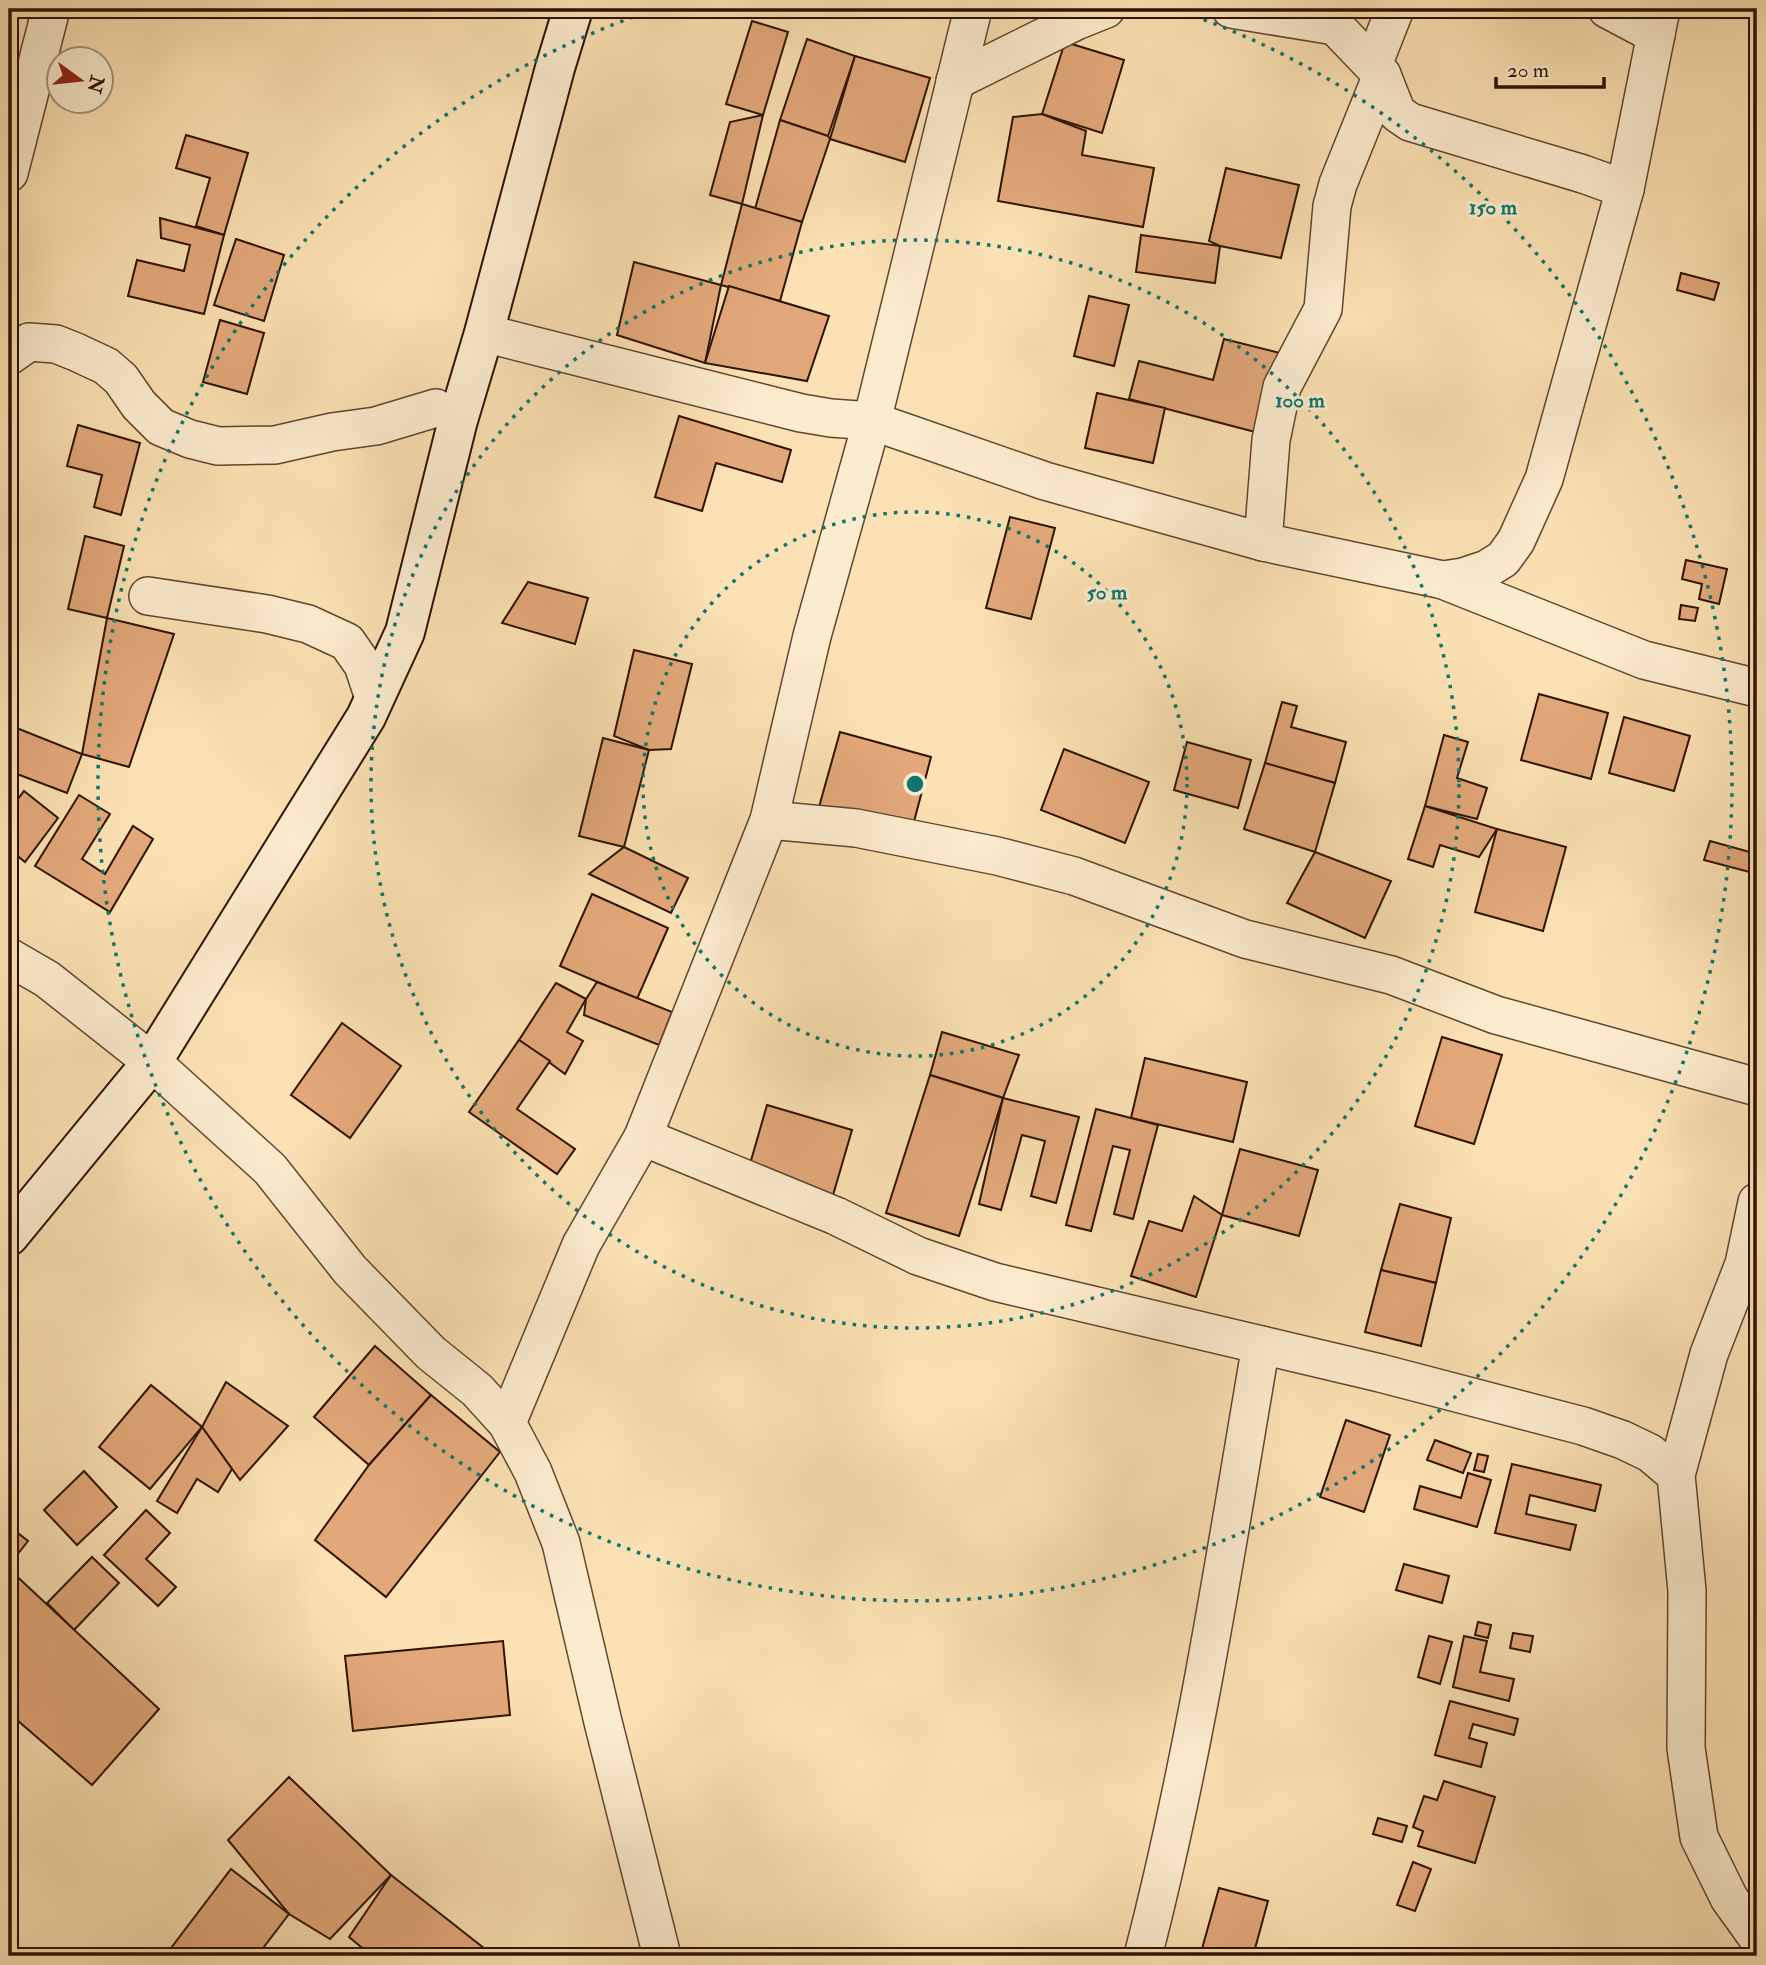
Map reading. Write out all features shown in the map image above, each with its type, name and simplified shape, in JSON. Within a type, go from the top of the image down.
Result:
[{"type":"street","points":[[9,173],[51,9]]},
{"type":"street","points":[[9,1236],[152,1062],[366,717],[405,632],[458,420],[573,9]]},
{"type":"street","points":[[507,1423],[581,1245],[643,1137],[769,820],[813,636],[872,421],[973,9]]},
{"type":"street","points":[[955,81],[1106,9]]},
{"type":"street","points":[[1231,9],[1335,26],[1377,70],[1397,113],[1410,122],[1583,173],[1625,189]]},
{"type":"street","points":[[1263,542],[1271,440],[1282,387],[1323,309],[1332,206],[1395,9]]},
{"type":"street","points":[[1443,580],[1488,569],[1503,559],[1516,541],[1544,479],[1625,189],[1659,22],[1608,9]]},
{"type":"street","points":[[484,333],[801,413],[872,421],[1045,481],[1263,542],[1443,580],[1644,660],[1757,688]]},
{"type":"street","points":[[9,356],[29,342],[55,344],[76,352],[106,366],[121,379],[139,405],[161,428],[218,446],[275,445],[332,432],[376,426],[436,408]]},
{"type":"street","points":[[148,596],[267,614],[308,624],[347,642],[363,665],[374,698]]},
{"type":"street","points":[[769,820],[856,828],[997,856],[1074,876],[1245,939],[1391,975],[1496,1014],[1757,1087]]},
{"type":"street","points":[[9,957],[47,979],[152,1062],[270,1169],[350,1270],[431,1353],[477,1390],[507,1423],[533,1472],[561,1542],[662,1956]]},
{"type":"street","points":[[643,1137],[836,1216],[918,1256],[995,1282],[1465,1394],[1583,1426],[1650,1453],[1676,1475]]},
{"type":"street","points":[[1757,1202],[1744,1264],[1709,1354],[1676,1475],[1687,1591],[1686,1748],[1699,1837],[1729,1898],[1757,1937]]},
{"type":"street","points":[[1143,1956],[1166,1869],[1196,1724],[1261,1345]]},
{"type":"building","points":[[752,21],[788,32],[763,115],[726,104]]},
{"type":"building","points":[[807,39],[855,56],[828,136],[780,120]]},
{"type":"building","points":[[1065,42],[1124,60],[1102,133],[1042,114]]},
{"type":"building","points":[[855,56],[930,78],[905,162],[830,139]]},
{"type":"building","points":[[1042,114],[1086,131],[1082,155],[1154,168],[1143,227],[998,201],[1013,117]]},
{"type":"building","points":[[763,115],[742,204],[710,195],[730,122]]},
{"type":"building","points":[[780,120],[830,139],[802,222],[755,209]]},
{"type":"building","points":[[186,135],[248,153],[224,235],[196,226],[210,178],[176,168]]},
{"type":"building","points":[[1226,168],[1299,185],[1281,258],[1220,246],[1209,241]]},
{"type":"building","points":[[742,204],[802,222],[780,301],[721,285]]},
{"type":"building","points":[[160,218],[224,235],[204,314],[128,296],[137,260],[184,271],[190,245],[161,238]]},
{"type":"building","points":[[1141,235],[1220,246],[1215,283],[1136,272]]},
{"type":"building","points":[[236,239],[284,255],[264,321],[214,305]]},
{"type":"building","points":[[634,262],[721,285],[705,363],[617,335]]},
{"type":"building","points":[[1681,273],[1719,283],[1714,300],[1677,290]]},
{"type":"building","points":[[729,286],[829,316],[807,381],[705,363]]},
{"type":"building","points":[[1089,296],[1129,305],[1114,366],[1074,356]]},
{"type":"building","points":[[220,320],[264,333],[247,394],[203,382]]},
{"type":"building","points":[[1224,339],[1280,353],[1259,433],[1129,399],[1139,361],[1213,380]]},
{"type":"building","points":[[1097,393],[1165,408],[1153,463],[1085,448]]},
{"type":"building","points":[[679,416],[791,450],[782,482],[716,463],[702,511],[655,497]]},
{"type":"building","points":[[78,425],[140,443],[121,515],[94,507],[102,475],[67,466]]},
{"type":"building","points":[[1010,517],[1055,528],[1031,619],[986,608]]},
{"type":"building","points":[[85,536],[124,546],[107,618],[68,609]]},
{"type":"building","points":[[1686,560],[1727,569],[1719,604],[1699,599],[1702,584],[1682,579]]},
{"type":"building","points":[[528,582],[588,598],[575,644],[502,623]]},
{"type":"building","points":[[1681,605],[1698,608],[1695,621],[1679,619]]},
{"type":"building","points":[[107,618],[174,634],[129,767],[82,754]]},
{"type":"building","points":[[634,650],[692,664],[671,749],[649,750],[614,736]]},
{"type":"building","points":[[1539,694],[1608,713],[1591,779],[1521,760]]},
{"type":"building","points":[[1282,702],[1297,706],[1291,727],[1346,742],[1335,783],[1265,763]]},
{"type":"building","points":[[1624,717],[1690,736],[1674,791],[1609,773]]},
{"type":"building","points":[[9,725],[82,754],[67,793],[9,771]]},
{"type":"building","points":[[840,732],[931,757],[911,833],[819,807]]},
{"type":"building","points":[[1444,735],[1468,742],[1457,778],[1487,788],[1477,819],[1425,806]]},
{"type":"building","points":[[603,738],[649,750],[624,847],[579,836]]},
{"type":"building","points":[[1187,742],[1251,760],[1238,808],[1174,790]]},
{"type":"building","points":[[1064,749],[1149,782],[1125,843],[1041,810]]},
{"type":"building","points":[[1265,763],[1335,783],[1315,852],[1244,829]]},
{"type":"building","points":[[24,791],[58,818],[25,862],[9,849],[9,811]]},
{"type":"building","points":[[79,795],[110,814],[82,859],[105,874],[133,826],[153,839],[110,912],[35,866]]},
{"type":"building","points":[[1425,806],[1497,829],[1479,857],[1440,845],[1433,867],[1408,859]]},
{"type":"building","points":[[1497,829],[1566,847],[1543,931],[1475,912]]},
{"type":"building","points":[[1710,841],[1757,854],[1757,874],[1704,860]]},
{"type":"building","points":[[624,847],[688,878],[671,913],[589,874]]},
{"type":"building","points":[[1315,852],[1391,881],[1365,938],[1287,903]]},
{"type":"building","points":[[592,894],[668,928],[637,999],[560,966]]},
{"type":"building","points":[[597,982],[672,1012],[659,1045],[584,1015],[586,999]]},
{"type":"building","points":[[556,983],[586,999],[567,1032],[583,1041],[565,1074],[519,1040]]},
{"type":"building","points":[[342,1023],[401,1066],[350,1138],[291,1095]]},
{"type":"building","points":[[942,1032],[1019,1055],[1003,1098],[930,1075]]},
{"type":"building","points":[[1442,1037],[1502,1055],[1474,1144],[1415,1126]]},
{"type":"building","points":[[519,1040],[550,1061],[517,1109],[575,1149],[557,1174],[469,1112]]},
{"type":"building","points":[[1145,1058],[1247,1082],[1233,1142],[1131,1118]]},
{"type":"building","points":[[930,1075],[1003,1098],[959,1236],[886,1213]]},
{"type":"building","points":[[1003,1098],[1079,1117],[1056,1203],[1031,1196],[1045,1141],[1022,1135],[1001,1210],[979,1204]]},
{"type":"building","points":[[767,1105],[852,1130],[831,1202],[746,1178]]},
{"type":"building","points":[[1096,1109],[1158,1125],[1133,1219],[1114,1214],[1130,1150],[1113,1146],[1091,1231],[1066,1225]]},
{"type":"building","points":[[1240,1149],[1318,1170],[1299,1236],[1222,1215]]},
{"type":"building","points":[[1194,1196],[1222,1215],[1196,1297],[1131,1276],[1149,1221],[1182,1231]]},
{"type":"building","points":[[1400,1204],[1451,1218],[1436,1283],[1381,1270]]},
{"type":"building","points":[[1381,1270],[1436,1283],[1421,1346],[1365,1332]]},
{"type":"building","points":[[375,1346],[431,1395],[369,1465],[314,1417]]},
{"type":"building","points":[[226,1382],[288,1426],[240,1480],[202,1427]]},
{"type":"building","points":[[151,1385],[202,1427],[150,1489],[99,1447]]},
{"type":"building","points":[[431,1395],[500,1452],[386,1597],[315,1540],[369,1465]]},
{"type":"building","points":[[1346,1420],[1390,1435],[1364,1512],[1320,1497]]},
{"type":"building","points":[[202,1427],[232,1469],[218,1492],[197,1479],[177,1513],[157,1501]]},
{"type":"building","points":[[1435,1440],[1471,1453],[1463,1473],[1427,1460]]},
{"type":"building","points":[[1478,1454],[1488,1456],[1484,1472],[1474,1470]]},
{"type":"building","points":[[1512,1464],[1601,1485],[1595,1511],[1530,1495],[1526,1514],[1576,1525],[1570,1550],[1495,1533]]},
{"type":"building","points":[[84,1471],[117,1507],[77,1545],[44,1510]]},
{"type":"building","points":[[1468,1473],[1491,1480],[1477,1527],[1414,1509],[1420,1486],[1461,1498]]},
{"type":"building","points":[[146,1510],[170,1533],[146,1559],[176,1587],[158,1606],[104,1555]]},
{"type":"building","points":[[9,1526],[28,1541],[9,1565]]},
{"type":"building","points":[[92,1557],[119,1583],[74,1630],[47,1603]]},
{"type":"building","points":[[1404,1564],[1449,1576],[1442,1603],[1396,1590]]},
{"type":"building","points":[[9,1569],[159,1709],[92,1785],[9,1713]]},
{"type":"building","points":[[1478,1622],[1491,1625],[1488,1638],[1475,1635]]},
{"type":"building","points":[[1513,1633],[1533,1636],[1530,1652],[1510,1648]]},
{"type":"building","points":[[1429,1636],[1452,1642],[1440,1684],[1418,1677]]},
{"type":"building","points":[[1464,1636],[1487,1641],[1480,1672],[1514,1679],[1509,1701],[1453,1687]]},
{"type":"building","points":[[503,1641],[510,1715],[353,1731],[345,1656]]},
{"type":"building","points":[[1450,1701],[1518,1719],[1514,1735],[1473,1724],[1469,1738],[1487,1743],[1481,1767],[1435,1755]]},
{"type":"building","points":[[289,1777],[391,1875],[330,1939],[289,1914],[228,1840]]},
{"type":"building","points":[[1444,1781],[1495,1797],[1475,1863],[1418,1846],[1423,1831],[1413,1827],[1424,1796],[1437,1800]]},
{"type":"building","points":[[1378,1818],[1407,1826],[1402,1842],[1373,1834]]},
{"type":"building","points":[[1413,1862],[1431,1869],[1415,1911],[1397,1905]]},
{"type":"building","points":[[231,1869],[289,1914],[257,1956],[165,1956]]},
{"type":"building","points":[[391,1875],[494,1956],[372,1956],[349,1937]]},
{"type":"building","points":[[1219,1888],[1268,1901],[1253,1956],[1200,1956]]}]
